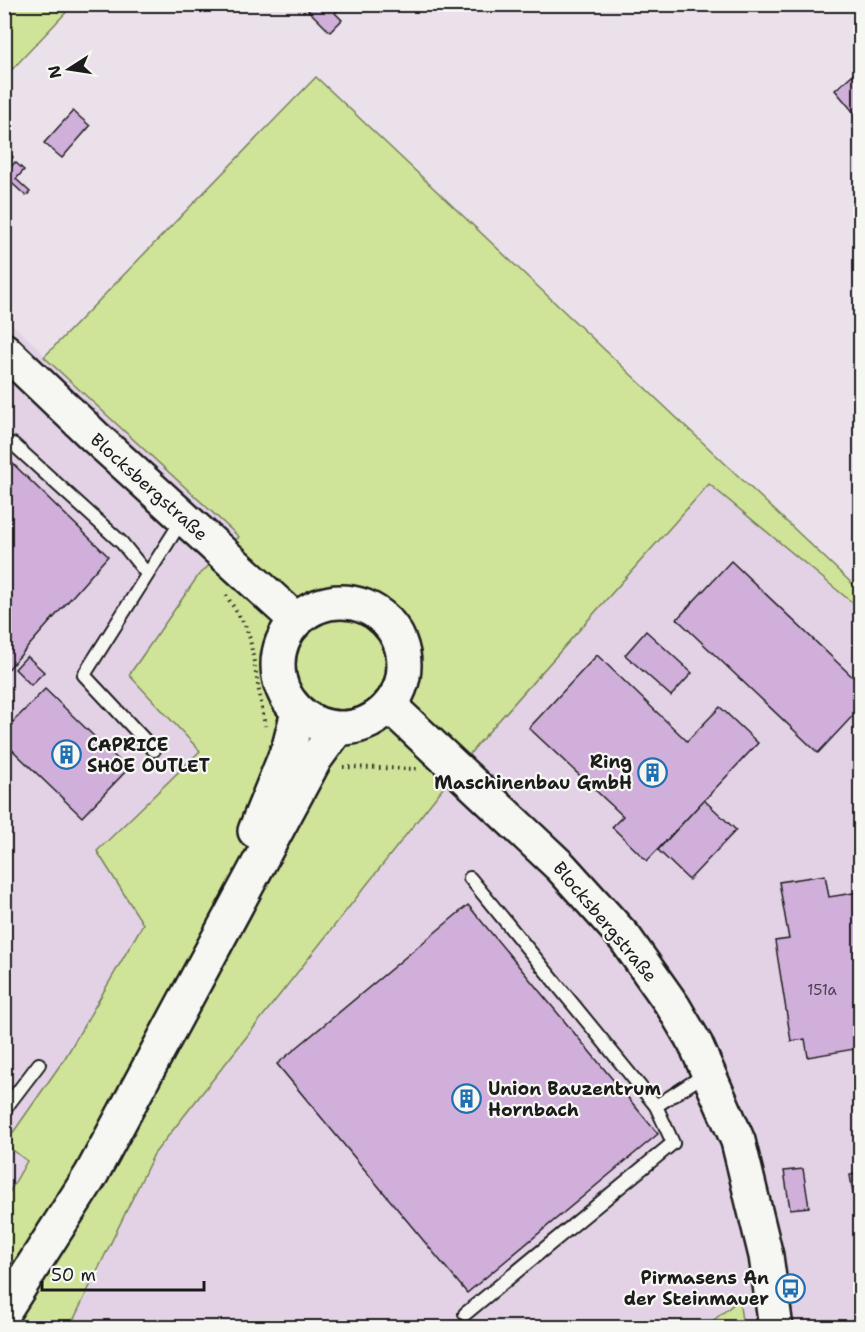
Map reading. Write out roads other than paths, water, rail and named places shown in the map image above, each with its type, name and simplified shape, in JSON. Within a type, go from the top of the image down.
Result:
[{"type":"main road","name":"Blocksbergstraße","points":[[4,350],[296,620]]},
{"type":"main road","points":[[4,1311],[91,1175],[188,990],[302,753],[337,729],[366,723],[390,706],[401,688],[405,666],[401,645],[392,626],[375,611],[356,603],[334,602],[314,608],[296,620],[286,634],[280,649],[278,666],[280,683],[298,712],[316,724],[337,729]]},
{"type":"main road","name":"Blocksbergstraße","points":[[390,706],[427,744],[561,867],[625,938],[674,1006],[709,1072],[738,1141],[749,1178],[766,1256],[776,1328]]},
{"type":"main road","points":[[298,712],[302,753]]},
{"type":"lane","points":[[13,444],[122,543],[147,574]]},
{"type":"lane","points":[[154,750],[84,675],[184,518]]},
{"type":"lane","points":[[465,1314],[674,1143],[656,1106],[470,878]]},
{"type":"lane","points":[[4,1110],[39,1064]]},
{"type":"lane","points":[[656,1106],[709,1072]]},
{"type":"place","name":"CAPRICE SHOE OUTLET","points":[[66,755]]},
{"type":"place","name":"Ring Maschinenbau GmbH","points":[[653,772]]},
{"type":"place","name":"Union Bauzentrum Hornbach","points":[[467,1099]]},
{"type":"place","name":"Pirmasens An der Steinmauer","points":[[790,1288]]}]
